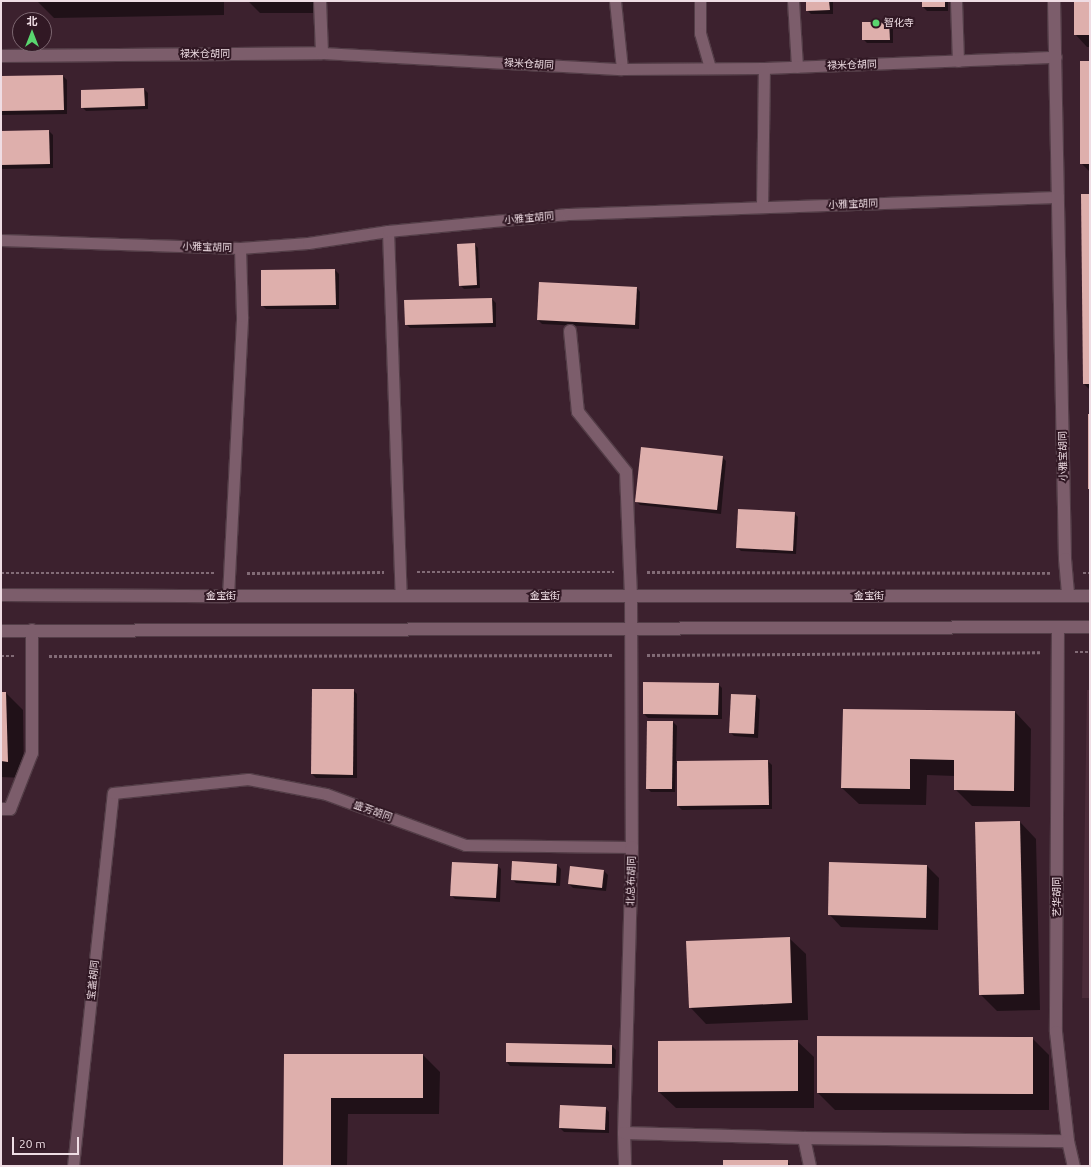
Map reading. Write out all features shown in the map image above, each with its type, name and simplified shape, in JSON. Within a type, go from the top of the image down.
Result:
[{"type":"street","points":[[320,1],[322,54]]},
{"type":"street","name":"小雅宝胡同","points":[[1054,1],[1066,573],[1068,596]]},
{"type":"street","name":"禄米仓胡同","points":[[1,56],[322,54]]},
{"type":"street","name":"北总布胡同","points":[[570,331],[578,412],[626,472],[631,596],[632,847],[624,1133],[625,1166]]},
{"type":"street","name":"金宝街","points":[[1,595],[1090,596]]},
{"type":"street","points":[[1,631],[1090,627]]},
{"type":"street","name":"艺华胡同","points":[[1058,628],[1056,1032],[1068,1141],[1074,1166]]},
{"type":"street","points":[[1,809],[10,809],[32,753],[32,630]]},
{"type":"street","points":[[624,1133],[804,1138],[1068,1141]]},
{"type":"street","points":[[804,1138],[810,1166]]},
{"type":"lane","points":[[615,1],[622,69]]},
{"type":"lane","points":[[700,1],[700,33],[710,68]]},
{"type":"lane","points":[[793,1],[797,67]]},
{"type":"lane","points":[[956,1],[958,61]]},
{"type":"lane","name":"禄米仓胡同","points":[[322,54],[622,69],[764,68],[1056,57]]},
{"type":"lane","points":[[762,207],[764,68]]},
{"type":"lane","name":"小雅宝胡同","points":[[1,240],[240,248],[308,243],[388,231],[567,214],[1058,197]]},
{"type":"lane","points":[[388,231],[401,596]]},
{"type":"lane","points":[[228,596],[242,316],[240,248]]},
{"type":"lane","name":"盛芳胡同","points":[[113,793],[248,779],[326,794],[465,845],[632,847]]},
{"type":"lane","name":"宝盖胡同","points":[[73,1166],[113,793]]},
{"type":"path","points":[[1,573],[1090,573]]},
{"type":"path","points":[[1,656],[631,655],[1090,652]]},
{"type":"shaded area","points":[[1087,690],[1090,690],[1090,998],[1082,998]]},
{"type":"building","points":[[806,1],[829,1],[830,10],[806,11]]},
{"type":"building","points":[[922,1],[945,1],[945,7],[922,7]]},
{"type":"building","points":[[1074,1],[1090,1],[1090,35],[1074,35]]},
{"type":"building","points":[[862,22],[889,22],[890,40],[862,40]]},
{"type":"building","points":[[1080,61],[1090,61],[1090,164],[1080,164]]},
{"type":"building","points":[[63,75],[64,110],[1,111],[1,76]]},
{"type":"building","points":[[144,88],[145,106],[81,108],[81,90]]},
{"type":"building","points":[[49,130],[50,164],[1,165],[1,131]]},
{"type":"building","points":[[1081,194],[1090,194],[1090,384],[1083,384]]},
{"type":"building","points":[[475,243],[477,285],[459,286],[457,244]]},
{"type":"building","points":[[335,269],[336,305],[261,306],[261,270]]},
{"type":"building","points":[[539,282],[637,287],[635,325],[537,320]]},
{"type":"building","points":[[492,298],[493,323],[405,325],[404,300]]},
{"type":"building","points":[[1088,414],[1090,414],[1090,489],[1088,489]]},
{"type":"building","points":[[641,447],[723,456],[717,510],[635,502]]},
{"type":"building","points":[[738,509],[795,512],[793,551],[736,548]]},
{"type":"building","points":[[643,682],[719,683],[718,715],[643,714]]},
{"type":"building","points":[[312,689],[354,689],[353,775],[311,774]]},
{"type":"building","points":[[1,692],[6,692],[8,762],[1,761]]},
{"type":"building","points":[[731,694],[756,695],[754,734],[729,733]]},
{"type":"building","points":[[843,709],[1015,711],[1014,791],[954,790],[954,760],[910,759],[910,789],[841,788]]},
{"type":"building","points":[[647,721],[673,721],[672,789],[646,789]]},
{"type":"building","points":[[768,760],[769,805],[677,806],[677,761]]},
{"type":"building","points":[[1020,821],[1024,994],[979,995],[975,822]]},
{"type":"building","points":[[512,861],[557,864],[556,883],[511,880]]},
{"type":"building","points":[[452,862],[498,864],[496,898],[450,896]]},
{"type":"building","points":[[829,862],[927,865],[926,918],[828,915]]},
{"type":"building","points":[[570,866],[604,870],[602,888],[568,884]]},
{"type":"building","points":[[790,937],[792,1003],[689,1008],[686,941]]},
{"type":"building","points":[[817,1036],[1033,1037],[1033,1094],[817,1093]]},
{"type":"building","points":[[798,1040],[798,1091],[658,1092],[658,1041]]},
{"type":"building","points":[[506,1043],[612,1045],[612,1064],[506,1062]]},
{"type":"building","points":[[284,1054],[423,1054],[423,1098],[331,1098],[331,1166],[283,1166]]},
{"type":"building","points":[[560,1105],[606,1107],[605,1130],[559,1128]]},
{"type":"building","points":[[723,1160],[788,1160],[788,1166],[723,1166]]},
{"type":"place","name":"智化寺","points":[[876,23]]}]
